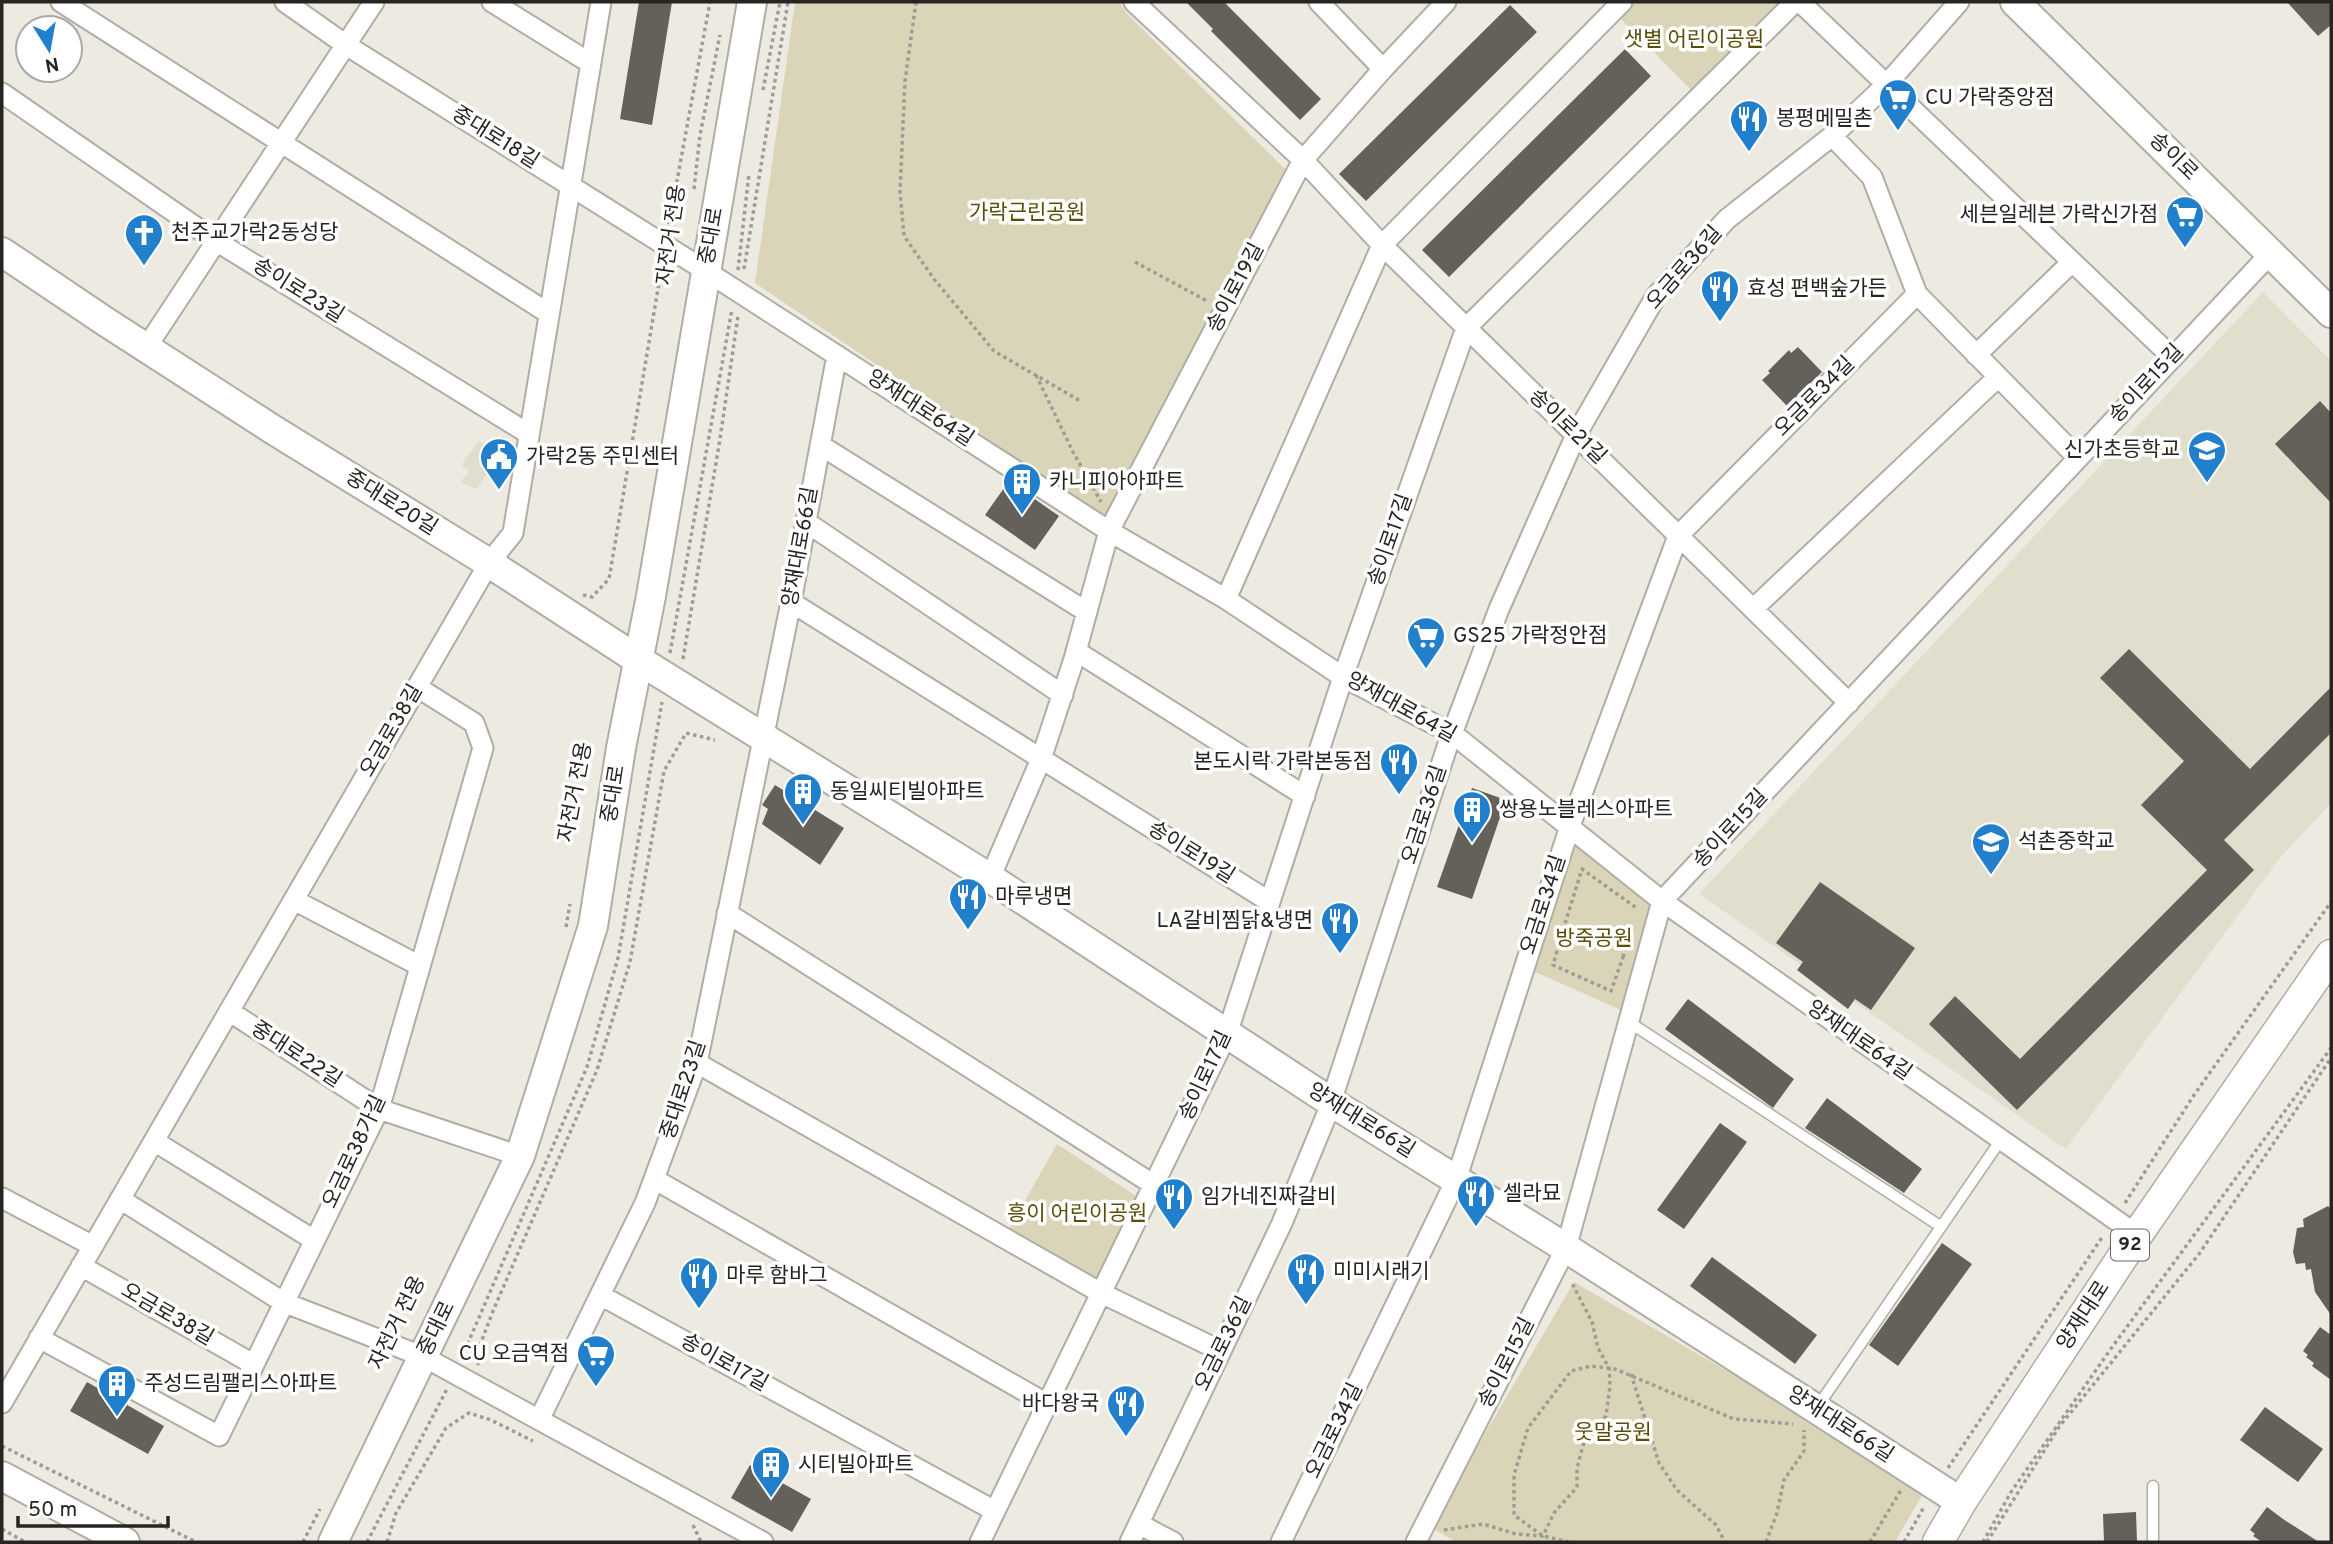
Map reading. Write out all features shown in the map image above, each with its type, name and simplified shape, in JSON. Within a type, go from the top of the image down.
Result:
[{"type":"main road","name":"양재대로","points":[[1938,1542],[1961,1502],[2137,1235],[2331,955]]},
{"type":"street","points":[[61,2],[548,313]]},
{"type":"street","name":"중대로18길","points":[[285,2],[346,45],[706,271]]},
{"type":"street","points":[[146,348],[374,2]]},
{"type":"street","points":[[492,2],[590,63]]},
{"type":"street","points":[[489,563],[513,533],[601,2]]},
{"type":"street","name":"중대로","points":[[333,1542],[520,1156],[593,926],[752,2]]},
{"type":"street","name":"송이로21길","points":[[1135,2],[1303,160],[1382,246],[1849,703]]},
{"type":"street","points":[[1319,2],[1383,69]]},
{"type":"street","name":"송이로19길","points":[[990,878],[1041,759],[1063,695],[1109,531],[1303,160],[1446,2]]},
{"type":"street","points":[[1226,600],[1382,246],[1622,2]]},
{"type":"street","name":"송이로17길","points":[[980,1542],[1227,1034],[1343,677],[1466,328],[1795,2]]},
{"type":"street","points":[[1800,2],[2172,357]]},
{"type":"street","name":"오금로36길","points":[[1130,1542],[1282,1223],[1331,1102],[1453,734],[1499,609],[1576,435],[1656,296],[1727,219],[1832,136],[1886,85],[1959,2]]},
{"type":"street","name":"송이로","points":[[2015,2],[2331,313]]},
{"type":"street","name":"송이로23길","points":[[2,93],[216,241],[529,434]]},
{"type":"street","points":[[1832,136],[1872,177],[1917,294],[2078,458]]},
{"type":"street","name":"중대로20길","points":[[2,252],[146,348],[637,659]]},
{"type":"street","name":"송이로15길","points":[[1421,1540],[1563,1253],[1662,901],[2271,253]]},
{"type":"street","points":[[1976,355],[2073,262]]},
{"type":"street","name":"양재대로64길","points":[[706,271],[1109,531],[1226,600],[1343,677],[1453,734],[1662,901],[2137,1235]]},
{"type":"street","name":"오금로34길","points":[[1281,1542],[1456,1180],[1570,826],[1678,536],[1917,294]]},
{"type":"street","name":"양재대로66길","points":[[763,738],[837,355]]},
{"type":"street","points":[[1753,609],[1998,377]]},
{"type":"street","points":[[820,444],[1087,612]]},
{"type":"street","points":[[806,522],[1063,695]]},
{"type":"street","name":"오금로38길","points":[[2,1403],[489,563]]},
{"type":"street","name":"송이로19길","points":[[791,602],[1270,902]]},
{"type":"street","points":[[1076,652],[1305,796]]},
{"type":"street","name":"양재대로66길","points":[[637,659],[990,878],[1331,1102],[1456,1180],[1563,1253],[1961,1502]]},
{"type":"street","name":"오금로38가길","points":[[39,1338],[219,1436],[379,1109],[483,748],[474,723],[417,687]]},
{"type":"street","name":"중대로23길","points":[[539,1420],[645,1203],[697,1063],[763,738]]},
{"type":"street","points":[[294,900],[420,966]]},
{"type":"street","points":[[727,913],[1154,1185]]},
{"type":"street","name":"중대로22길","points":[[229,1011],[379,1109],[520,1156]]},
{"type":"street","points":[[697,1063],[1101,1293],[1221,1351]]},
{"type":"street","points":[[154,1141],[314,1240]]},
{"type":"street","points":[[654,1179],[1047,1404]]},
{"type":"street","points":[[2,1198],[93,1246]]},
{"type":"street","points":[[120,1199],[283,1302],[424,1357],[760,1542]]},
{"type":"street","name":"오금로38길","points":[[81,1266],[253,1364]]},
{"type":"street","name":"송이로17길","points":[[600,1295],[995,1511]]},
{"type":"street","points":[[2,1476],[125,1542]]},
{"type":"street","points":[[1139,1524],[1173,1542]]},
{"type":"lane","points":[[1629,1022],[1940,1226]]},
{"type":"lane","points":[[1815,1409],[2000,1141]]},
{"type":"lane","points":[[2153,1486],[2153,1542]]},
{"type":"path","points":[[670,224],[710,2]]},
{"type":"path","points":[[744,269],[788,2]]},
{"type":"path","points":[[916,2],[905,81],[900,191],[904,236],[934,279],[994,351],[1082,402]]},
{"type":"path","name":"자전거 전용","points":[[694,190],[700,135],[722,28]]},
{"type":"path","points":[[572,592],[592,597],[608,579],[663,262]]},
{"type":"path","points":[[1135,262],[1225,310]]},
{"type":"path","points":[[690,666],[682,658],[720,439],[738,316]]},
{"type":"path","points":[[1036,375],[1073,452],[1101,501]]},
{"type":"path","points":[[482,1370],[475,1358],[597,1070],[630,962],[664,771],[687,733],[715,740]]},
{"type":"path","points":[[1634,921],[1611,991],[1553,965],[1583,869],[1638,909]]},
{"type":"path","points":[[562,939],[571,900]]},
{"type":"path","points":[[1539,921],[1563,930]]},
{"type":"path","points":[[1622,957],[1644,968]]},
{"type":"path","points":[[1985,1542],[2011,1492],[2102,1361],[2331,1048]]},
{"type":"path","points":[[1985,1542],[2059,1427],[2199,1254],[2331,1058]]},
{"type":"path","points":[[1543,1536],[1554,1513],[1577,1487],[1577,1468],[1584,1443],[1606,1416],[1609,1368],[1598,1348],[1592,1322],[1563,1253]]},
{"type":"path","points":[[1543,1536],[1514,1515],[1514,1475],[1528,1428],[1571,1371],[1591,1366],[1631,1374],[1734,1419],[1804,1424],[1804,1451],[1784,1480],[1777,1513],[1766,1542]]},
{"type":"path","points":[[1631,1374],[1659,1463],[1677,1490],[1716,1525],[1725,1542]]},
{"type":"path","points":[[387,1542],[396,1513],[446,1428],[469,1413],[491,1420]]},
{"type":"path","points":[[2,1446],[196,1542]]},
{"type":"path","points":[[1870,1542],[1903,1486]]},
{"type":"path","points":[[303,1542],[322,1506]]},
{"type":"path","points":[[1421,1540],[1449,1528],[1483,1524],[1516,1534],[1569,1542]]},
{"type":"path","points":[[2,1530],[25,1542]]},
{"type":"shaded area","points":[[2263,292],[2331,361],[2331,803],[2280,858],[2066,1149],[1699,894]]},
{"type":"shaded area","points":[[479,441],[501,455],[476,489],[460,482],[469,472],[461,465]]},
{"type":"green space","name":"가락근린공원","points":[[795,2],[1119,2],[1128,15],[1287,171],[1106,519],[755,283]]},
{"type":"green space","name":"샛별 어린이공원","points":[[1635,2],[1784,2],[1695,94],[1619,17]]},
{"type":"green space","name":"방죽공원","points":[[1577,843],[1652,905],[1623,1011],[1533,971]]},
{"type":"green space","name":"흥이 어린이공원","points":[[1057,1144],[1139,1198],[1097,1282],[1009,1229]]},
{"type":"green space","name":"웃말공원","points":[[1574,1282],[1927,1487],[1895,1542],[1456,1542],[1430,1527]]},
{"type":"building","points":[[639,2],[672,2],[652,125],[620,119]]},
{"type":"building","points":[[1186,2],[1224,2],[1321,99],[1300,120],[1211,31],[1213,29]]},
{"type":"building","points":[[2287,2],[2331,2],[2331,25],[2318,36]]},
{"type":"building","points":[[1510,5],[1537,32],[1366,201],[1339,174]]},
{"type":"building","points":[[1625,49],[1651,76],[1449,277],[1422,250]]},
{"type":"building","points":[[1798,347],[1822,372],[1787,406],[1762,380],[1789,350],[1791,353]]},
{"type":"building","points":[[2320,401],[2331,413],[2331,503],[2275,444]]},
{"type":"building","name":"카니피아아파트","points":[[1009,481],[1059,516],[1035,550],[985,515]]},
{"type":"building","points":[[2129,649],[2250,769],[2331,687],[2331,733],[2224,840],[2254,870],[2017,1110],[1929,1024],[1955,996],[2020,1059],[2207,870],[2141,805],[2184,761],[2100,678]]},
{"type":"building","name":"동일씨티빌아파트","points":[[775,785],[844,828],[820,865],[762,824],[768,809],[762,805]]},
{"type":"building","name":"쌍용노블레스아파트","points":[[1472,788],[1506,800],[1472,899],[1437,887]]},
{"type":"building","points":[[1820,882],[1915,948],[1871,1010],[1855,999],[1848,1009],[1797,970],[1803,962],[1776,943]]},
{"type":"building","points":[[1688,999],[1794,1079],[1773,1108],[1665,1029]]},
{"type":"building","points":[[1827,1098],[1922,1169],[1904,1193],[1805,1128]]},
{"type":"building","points":[[1720,1123],[1747,1142],[1684,1229],[1657,1210]]},
{"type":"building","points":[[2328,1206],[2331,1209],[2331,1315],[2315,1292],[2311,1269],[2306,1270],[2305,1263],[2296,1264],[2293,1252],[2297,1228],[2304,1227],[2303,1219]]},
{"type":"building","points":[[1942,1243],[1972,1264],[1898,1366],[1869,1345]]},
{"type":"building","points":[[1712,1257],[1817,1335],[1795,1364],[1690,1286]]},
{"type":"building","points":[[2320,1327],[2331,1335],[2331,1380],[2312,1366],[2314,1363],[2303,1351]]},
{"type":"building","name":"주성드림팰리스아파트","points":[[87,1382],[164,1426],[148,1454],[70,1411]]},
{"type":"building","points":[[2265,1407],[2323,1449],[2298,1482],[2240,1440]]},
{"type":"building","name":"시티빌아파트","points":[[750,1465],[811,1499],[792,1532],[731,1498]]},
{"type":"building","points":[[2267,1507],[2319,1542],[2262,1542],[2253,1536],[2255,1534],[2250,1530]]},
{"type":"building","points":[[2136,1512],[2137,1542],[2104,1542],[2103,1514]]},
{"type":"place","name":"CU 가락중앙점","points":[[1898,132]]},
{"type":"place","name":"봉평메밀촌","points":[[1749,153]]},
{"type":"place","name":"세븐일레븐 가락신가점","points":[[2185,249]]},
{"type":"place","name":"천주교가락2동성당","points":[[144,267]]},
{"type":"place","name":"효성 편백숲가든","points":[[1720,323]]},
{"type":"place","name":"신가초등학교","points":[[2207,484]]},
{"type":"place","name":"가락2동 주민센터","points":[[499,491]]},
{"type":"place","name":"카니피아아파트","points":[[1022,516]]},
{"type":"place","name":"GS25 가락정안점","points":[[1426,670]]},
{"type":"place","name":"본도시락 가락본동점","points":[[1399,796]]},
{"type":"place","name":"동일씨티빌아파트","points":[[803,826]]},
{"type":"place","name":"쌍용노블레스아파트","points":[[1472,844]]},
{"type":"place","name":"석촌중학교","points":[[1991,876]]},
{"type":"place","name":"마루냉면","points":[[968,931]]},
{"type":"place","name":"LA갈비찜닭&냉면","points":[[1340,955]]},
{"type":"place","name":"셀라묘","points":[[1476,1228]]},
{"type":"place","name":"임가네진짜갈비","points":[[1174,1231]]},
{"type":"place","name":"미미시래기","points":[[1306,1306]]},
{"type":"place","name":"마루 함바그","points":[[699,1310]]},
{"type":"place","name":"CU 오금역점","points":[[596,1388]]},
{"type":"place","name":"주성드림팰리스아파트","points":[[117,1418]]},
{"type":"place","name":"바다왕국","points":[[1126,1438]]},
{"type":"place","name":"시티빌아파트","points":[[771,1499]]}]
